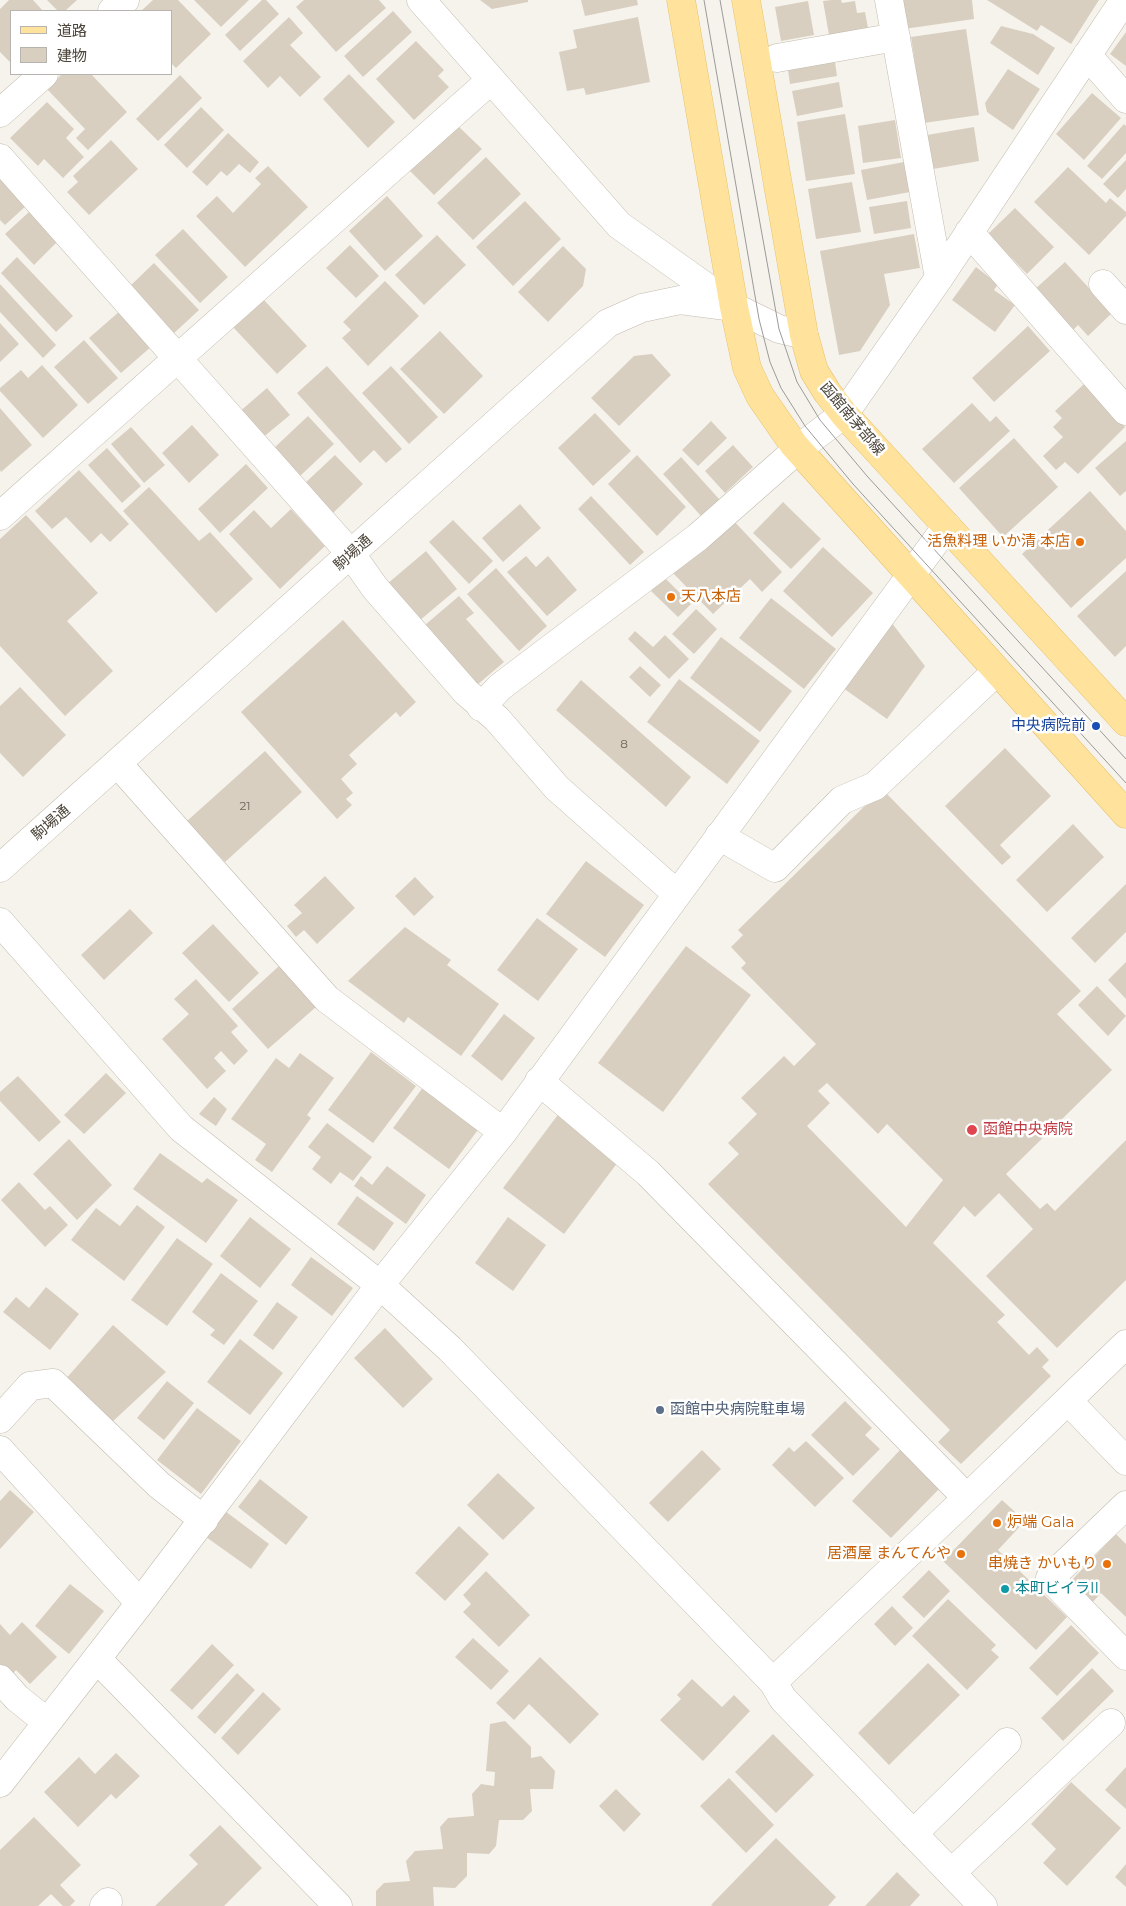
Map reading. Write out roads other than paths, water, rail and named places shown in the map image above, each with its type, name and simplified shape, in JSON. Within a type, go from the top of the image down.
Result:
[{"type":"main road","points":[[682,0],[734,307],[747,368],[760,396],[798,449],[996,672],[1126,814]]},
{"type":"main road","name":"函館南茅部線","points":[[746,0],[804,335],[814,371],[844,414],[1126,722]]},
{"type":"street","points":[[113,10],[125,0]]},
{"type":"street","points":[[421,0],[618,225],[734,307],[779,329],[804,335]]},
{"type":"street","points":[[890,0],[939,278]]},
{"type":"street","points":[[481,706],[500,687],[698,537],[798,449],[844,414],[939,278],[1124,0]]},
{"type":"street","points":[[777,58],[896,37]]},
{"type":"street","points":[[1087,55],[1126,99]]},
{"type":"street","points":[[0,113],[43,75]]},
{"type":"street","points":[[0,516],[491,80]]},
{"type":"street","points":[[0,158],[351,554],[375,588],[466,692],[497,719],[558,788],[677,894]]},
{"type":"street","points":[[969,232],[1126,411]]},
{"type":"street","points":[[1103,284],[1126,310]]},
{"type":"street","name":"駒場通","points":[[0,868],[608,324],[642,308],[680,300],[734,307]]},
{"type":"street","points":[[0,1783],[204,1520],[380,1285],[503,1132],[538,1081],[947,526]]},
{"type":"street","points":[[719,836],[775,868],[842,800],[875,786],[996,672]]},
{"type":"street","points":[[118,764],[327,999],[503,1132]]},
{"type":"street","points":[[0,922],[181,1128],[380,1285],[450,1349],[773,1682],[783,1699],[983,1906]]},
{"type":"street","points":[[538,1081],[648,1173],[967,1498]]},
{"type":"street","points":[[773,1682],[1126,1344]]},
{"type":"street","points":[[0,1420],[30,1386],[53,1383],[159,1485],[204,1520]]},
{"type":"street","points":[[1068,1401],[1126,1461]]},
{"type":"street","points":[[0,1450],[140,1603]]},
{"type":"street","points":[[1126,1505],[1050,1578],[1126,1656]]},
{"type":"street","points":[[97,1659],[338,1906]]},
{"type":"street","points":[[0,1679],[17,1698],[47,1722]]},
{"type":"street","points":[[951,1873],[1111,1723]]},
{"type":"street","points":[[913,1834],[1007,1742]]},
{"type":"tram line","points":[[704,0],[759,319],[770,362],[781,388],[805,426],[853,484],[1126,783]]},
{"type":"tram line","points":[[720,0],[779,329],[797,382],[820,420],[867,476],[1126,759]]},
{"type":"place","name":"活魚料理 いか清 本店","points":[[1080,542]]},
{"type":"place","name":"天八本店","points":[[671,597]]},
{"type":"place","name":"中央病院前","points":[[1096,726]]},
{"type":"place","name":"函館中央病院","points":[[972,1130]]},
{"type":"place","name":"函館中央病院駐車場","points":[[660,1410]]},
{"type":"place","name":"炉端 Gala","points":[[997,1523]]},
{"type":"place","name":"居酒屋 まんてんや","points":[[961,1554]]},
{"type":"place","name":"串焼き かいもり","points":[[1107,1564]]},
{"type":"place","name":"本町ビイラII","points":[[1005,1589]]}]
